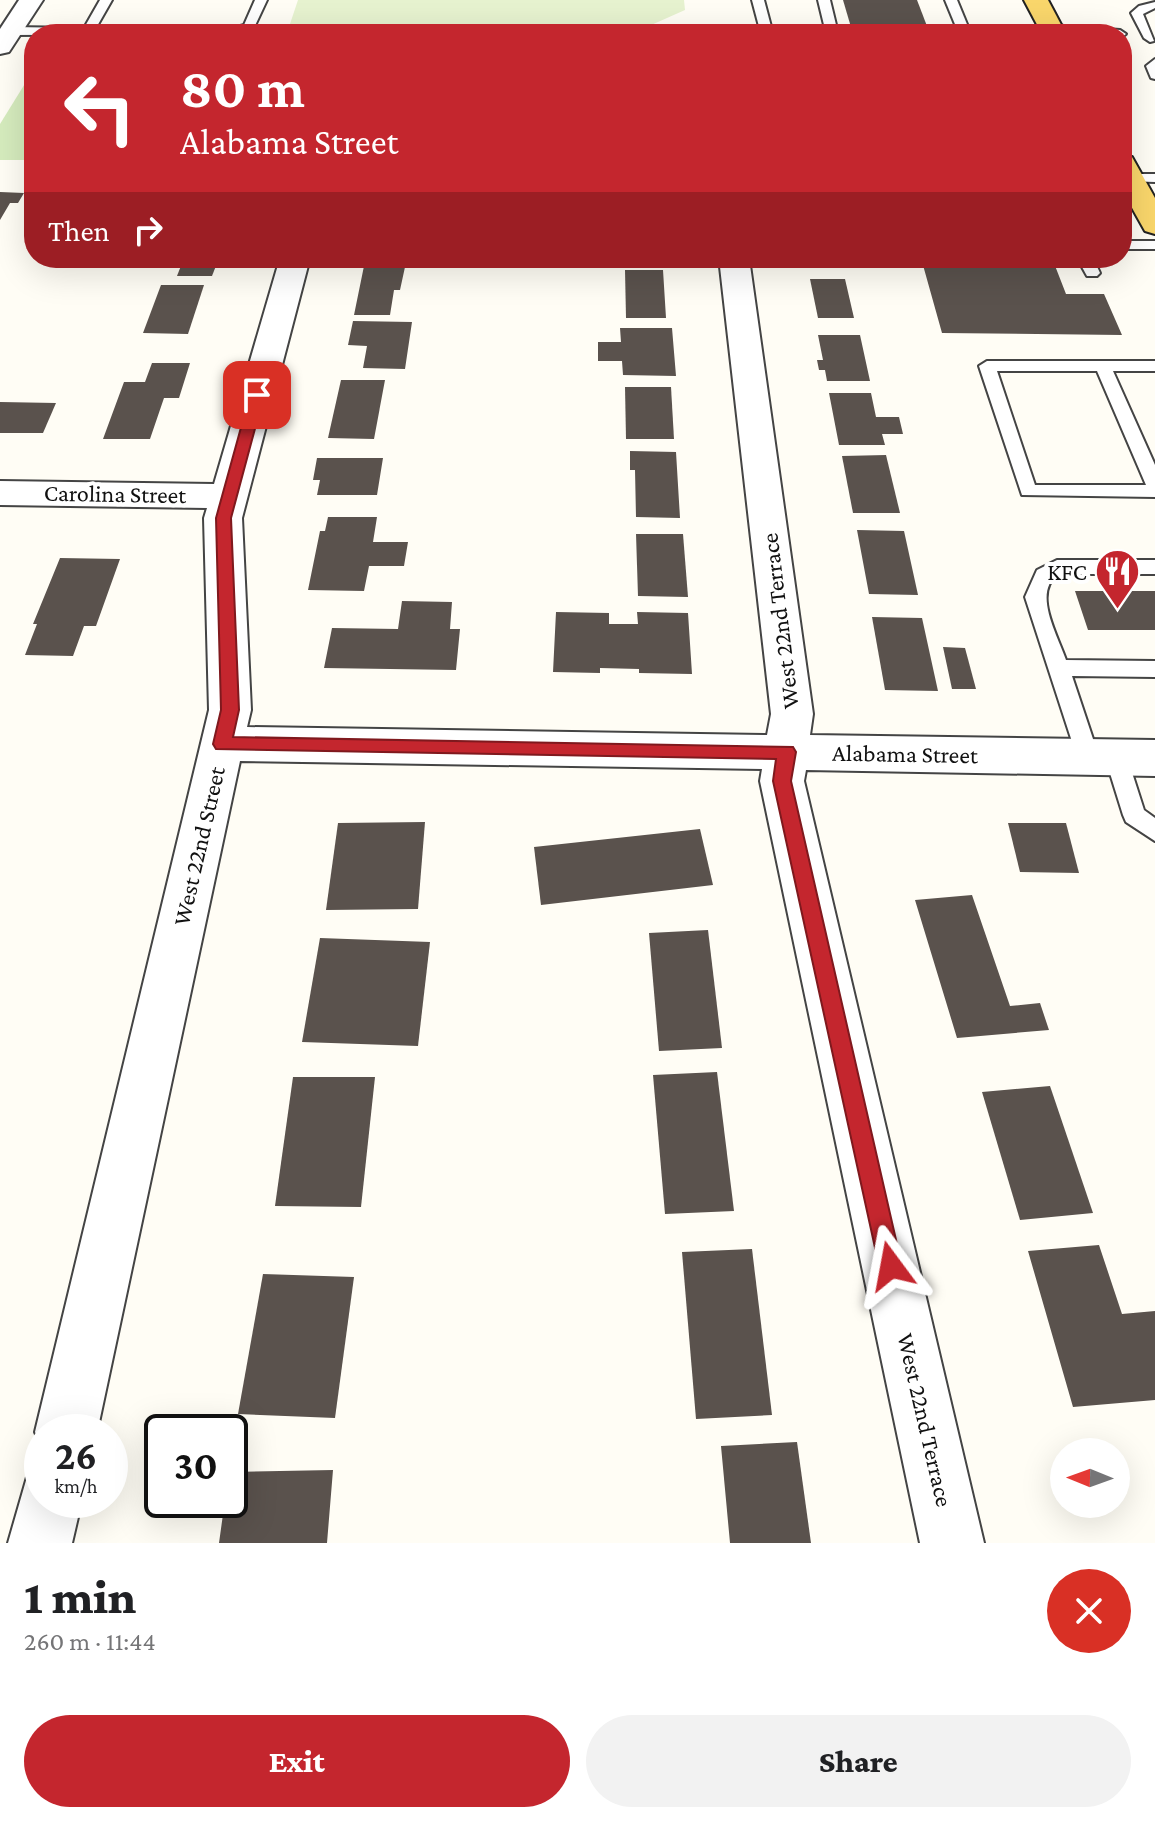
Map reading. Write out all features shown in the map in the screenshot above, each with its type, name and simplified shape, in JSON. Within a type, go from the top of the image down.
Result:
[{"type":"main road","points":[[1036,0],[1048,24]]},
{"type":"main road","points":[[1134,184],[1155,225]]},
{"type":"street","points":[[5,39],[31,0]]},
{"type":"street","name":"West 22nd Street","points":[[70,1414],[230,710],[223,518],[292,268]]},
{"type":"street","name":"West 22nd Terrace","points":[[735,268],[792,714],[782,781],[952,1543]]},
{"type":"street","name":"Carolina Street","points":[[0,493],[229,496]]},
{"type":"street","name":"Alabama Street","points":[[222,744],[1120,757]]},
{"type":"street","points":[[40,1543],[46,1518]]},
{"type":"lane","points":[[92,24],[106,0]]},
{"type":"lane","points":[[250,24],[261,0]]},
{"type":"lane","points":[[758,0],[764,24]]},
{"type":"lane","points":[[824,0],[830,24]]},
{"type":"lane","points":[[951,0],[961,24]]},
{"type":"lane","points":[[1147,38],[1137,13],[1155,5]]},
{"type":"lane","points":[[1139,18],[1155,18]]},
{"type":"lane","points":[[1155,63],[1152,66],[1155,75]]},
{"type":"lane","points":[[1132,245],[1155,245]]},
{"type":"lane","points":[[1103,366],[1155,488],[1028,491],[987,366],[1103,366],[1155,366]]},
{"type":"lane","points":[[1155,567],[1057,567],[1044,572],[1035,597],[1059,668],[1120,757],[1134,815],[1155,831]]},
{"type":"lane","points":[[1059,668],[1155,669]]},
{"type":"green space","points":[[298,0],[684,0],[685,10],[654,24],[290,24]]},
{"type":"green space","points":[[24,85],[24,160],[0,160],[0,124]]},
{"type":"building","points":[[843,0],[917,0],[926,24],[850,24]]},
{"type":"building","points":[[0,192],[24,193],[18,203],[10,203],[0,220]]},
{"type":"building","points":[[180,268],[215,268],[212,276],[177,276]]},
{"type":"building","points":[[364,268],[405,268],[400,290],[394,290],[390,315],[354,315]]},
{"type":"building","points":[[924,268],[1056,268],[1066,294],[1104,294],[1122,335],[942,333]]},
{"type":"building","points":[[625,270],[663,270],[666,318],[626,318]]},
{"type":"building","points":[[810,279],[845,279],[854,318],[818,318]]},
{"type":"building","points":[[161,285],[204,285],[188,334],[143,333]]},
{"type":"building","points":[[353,321],[412,322],[405,369],[363,368],[367,346],[348,345]]},
{"type":"building","points":[[620,328],[672,328],[676,376],[623,375],[622,361],[598,361],[598,342],[621,342]]},
{"type":"building","points":[[818,335],[860,335],[870,381],[827,381],[825,370],[819,370],[817,360],[823,360]]},
{"type":"building","points":[[152,363],[190,363],[179,398],[164,398],[150,439],[103,439],[124,382],[145,382]]},
{"type":"building","points":[[341,380],[385,380],[374,439],[328,438]]},
{"type":"building","points":[[625,387],[671,387],[674,439],[626,439]]},
{"type":"building","points":[[829,393],[871,393],[876,417],[899,417],[903,434],[882,434],[885,445],[839,445]]},
{"type":"building","points":[[0,402],[56,403],[43,433],[0,433]]},
{"type":"building","points":[[630,451],[676,452],[680,518],[636,517],[635,470],[630,470]]},
{"type":"building","points":[[886,455],[900,513],[853,513],[842,456]]},
{"type":"building","points":[[317,458],[383,458],[377,495],[317,495],[320,480],[313,480]]},
{"type":"building","points":[[328,517],[377,517],[373,542],[408,542],[404,566],[369,566],[364,591],[308,590],[320,531],[325,531]]},
{"type":"building","points":[[857,530],[904,531],[918,595],[869,594]]},
{"type":"building","points":[[636,534],[683,534],[688,597],[638,596]]},
{"type":"building","points":[[60,558],[120,559],[96,626],[84,626],[73,656],[25,655],[37,624],[33,624]]},
{"type":"building","name":"KFC","points":[[1075,591],[1155,591],[1155,630],[1088,630]]},
{"type":"building","points":[[402,601],[452,602],[450,629],[460,629],[456,670],[324,668],[332,628],[398,629]]},
{"type":"building","points":[[556,612],[609,613],[609,624],[638,624],[637,612],[688,613],[692,674],[639,673],[639,669],[600,668],[600,673],[553,672]]},
{"type":"building","points":[[872,617],[922,618],[938,691],[885,690]]},
{"type":"building","points":[[943,647],[965,648],[976,689],[952,689]]},
{"type":"building","points":[[425,822],[418,909],[326,910],[338,823]]},
{"type":"building","points":[[1008,823],[1066,823],[1079,873],[1020,872]]},
{"type":"building","points":[[700,829],[713,885],[541,905],[534,847]]},
{"type":"building","points":[[972,895],[1010,1006],[1040,1003],[1049,1030],[957,1038],[915,900]]},
{"type":"building","points":[[708,930],[722,1048],[659,1051],[649,933]]},
{"type":"building","points":[[320,938],[430,942],[418,1046],[302,1042]]},
{"type":"building","points":[[717,1072],[734,1211],[665,1214],[653,1075]]},
{"type":"building","points":[[293,1077],[375,1077],[361,1207],[275,1206]]},
{"type":"building","points":[[1050,1086],[1093,1213],[1020,1220],[982,1092]]},
{"type":"building","points":[[1099,1245],[1122,1314],[1155,1311],[1155,1400],[1073,1407],[1028,1251]]},
{"type":"building","points":[[752,1249],[772,1415],[696,1419],[682,1252]]},
{"type":"building","points":[[263,1274],[354,1277],[335,1418],[238,1414]]},
{"type":"building","points":[[797,1442],[811,1543],[730,1543],[721,1446]]},
{"type":"building","points":[[333,1470],[327,1543],[219,1543],[222,1518],[248,1518],[248,1472]]},
{"type":"place","name":"KFC","points":[[1118,611]]},
{"type":"route","points":[[257,395],[223,518],[230,710],[222,744],[787,752],[782,781],[891,1266]]}]
